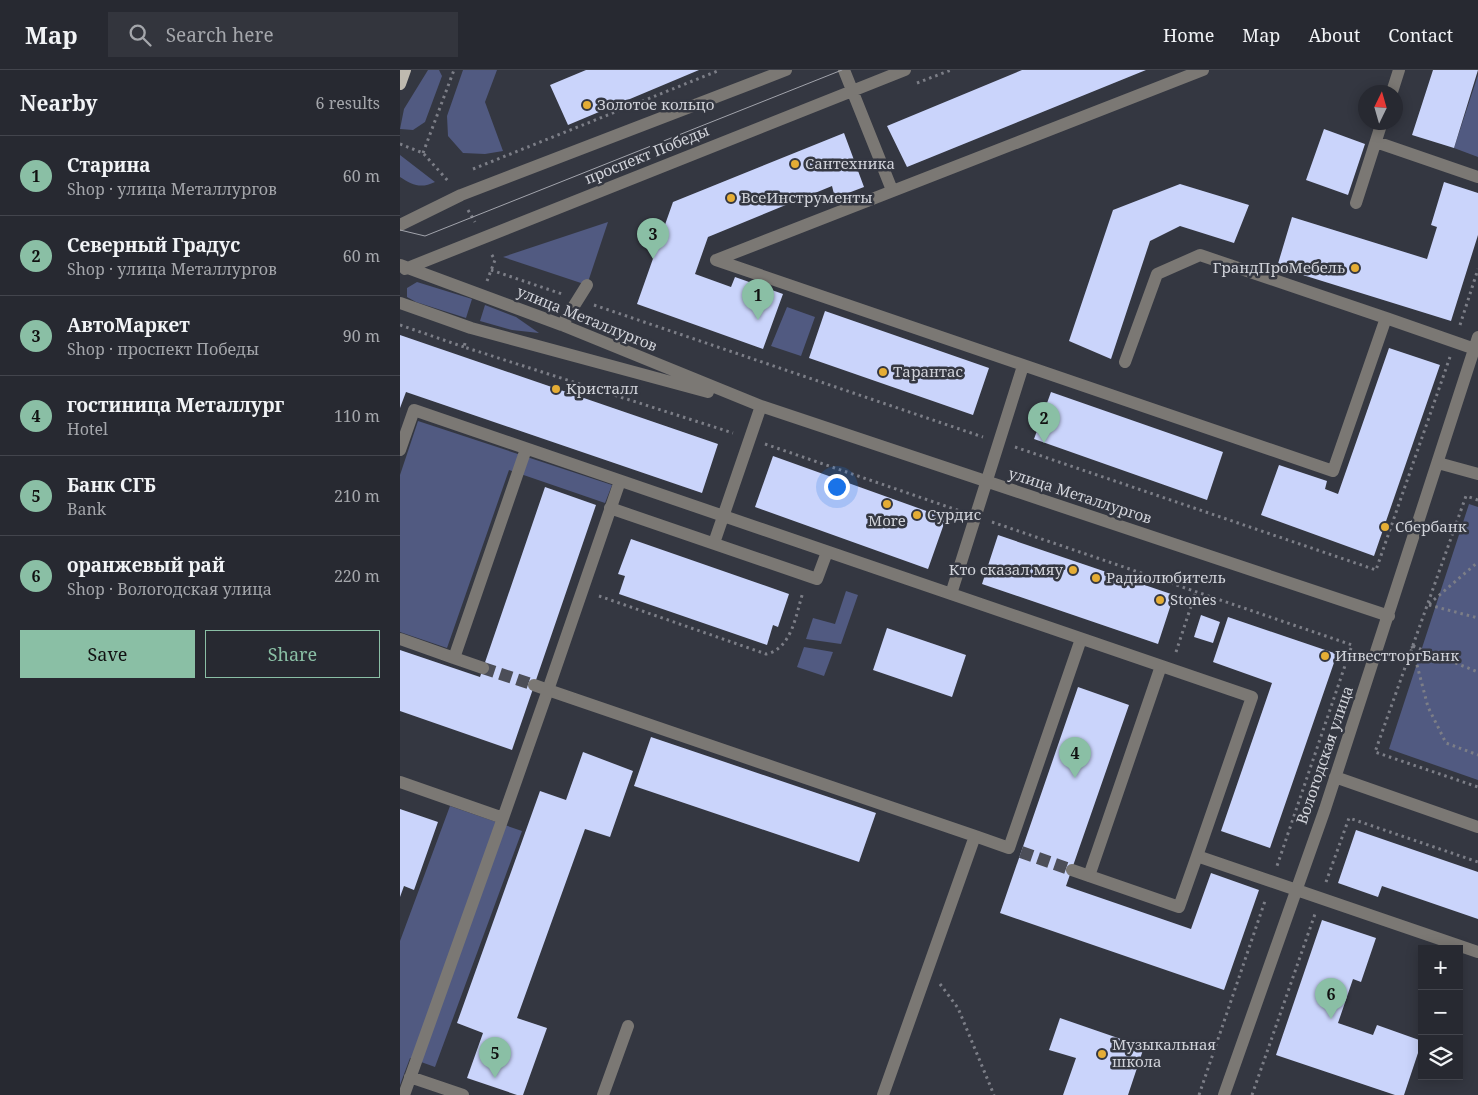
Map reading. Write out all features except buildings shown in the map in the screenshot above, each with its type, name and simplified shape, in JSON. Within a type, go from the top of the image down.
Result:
[{"type":"main road","points":[[400,84],[405,70]]},
{"type":"street","name":"проспект Победы","points":[[400,225],[461,195],[786,70]]},
{"type":"street","points":[[844,70],[892,190]]},
{"type":"street","name":"проспект Победы","points":[[403,268],[905,70]]},
{"type":"street","points":[[1203,70],[716,260],[1333,471],[1386,318]]},
{"type":"street","points":[[1394,85],[1399,70]]},
{"type":"street","points":[[1356,203],[1380,130]]},
{"type":"street","points":[[1376,142],[1478,177]]},
{"type":"street","points":[[1126,362],[1157,274],[1200,255],[1386,318],[1477,345]]},
{"type":"street","name":"улица Металлургов","points":[[403,268],[562,325],[761,406]]},
{"type":"street","points":[[562,325],[587,285]]},
{"type":"street","name":"улица Металлургов","points":[[400,303],[471,328],[761,406],[1389,616]]},
{"type":"street","name":"Вологодская улица","points":[[1224,1095],[1335,777],[1477,345]]},
{"type":"street","points":[[951,594],[1023,366]]},
{"type":"street","points":[[714,543],[761,406]]},
{"type":"street","points":[[400,450],[414,410],[1252,698],[1180,907],[1072,870]]},
{"type":"street","points":[[454,658],[526,448]]},
{"type":"street","points":[[1438,462],[1478,474]]},
{"type":"street","points":[[404,1095],[504,818],[620,480]]},
{"type":"street","points":[[610,508],[817,579],[827,552]]},
{"type":"street","points":[[400,639],[483,668]]},
{"type":"street","points":[[534,685],[1015,850],[1081,639]]},
{"type":"street","points":[[1089,876],[1166,668]]},
{"type":"street","points":[[1335,777],[1478,827]]},
{"type":"street","points":[[400,782],[504,818]]},
{"type":"street","points":[[883,1095],[975,836]]},
{"type":"street","points":[[1197,856],[1478,952]]},
{"type":"street","points":[[603,1095],[628,1026]]},
{"type":"street","points":[[410,1077],[463,1095]]},
{"type":"path","points":[[400,144],[423,153],[454,70]]},
{"type":"path","points":[[465,173],[720,70]]},
{"type":"path","points":[[447,180],[456,176]]},
{"type":"path","points":[[400,325],[464,347]]},
{"type":"path","points":[[1478,500],[1466,496],[1375,752],[1478,788]]},
{"type":"path","points":[[1428,604],[1478,562]]},
{"type":"path","points":[[582,590],[766,654],[778,650],[787,640],[809,576]]},
{"type":"path","points":[[1166,668],[1196,591]]},
{"type":"path","points":[[1428,604],[1478,618]]},
{"type":"path","points":[[1412,646],[1478,672]]},
{"type":"path","points":[[1412,646],[1428,707],[1446,744],[1478,755]]},
{"type":"path","points":[[1252,1095],[1350,818],[1478,862]]},
{"type":"path","points":[[928,969],[958,1008],[994,1095]]},
{"type":"shaded area","points":[[428,70],[439,70],[442,76],[425,122],[413,130],[400,129],[404,109]]},
{"type":"shaded area","points":[[463,70],[497,70],[485,102],[503,151],[485,154],[463,153],[448,136],[447,116]]},
{"type":"shaded area","points":[[1478,75],[1478,157],[1454,148]]},
{"type":"shaded area","points":[[400,155],[435,182],[421,186],[400,177]]},
{"type":"shaded area","points":[[608,222],[587,285],[503,257]]},
{"type":"shaded area","points":[[417,282],[472,299],[466,318],[416,302],[407,297],[407,288]]},
{"type":"shaded area","points":[[485,305],[516,317],[539,333],[512,330],[480,321]]},
{"type":"shaded area","points":[[787,307],[815,317],[801,356],[771,346]]},
{"type":"shaded area","points":[[418,421],[612,485],[605,503],[509,470],[447,648],[400,632],[400,475]]},
{"type":"shaded area","points":[[1469,504],[1478,507],[1478,780],[1389,749]]},
{"type":"shaded area","points":[[846,591],[858,595],[841,644],[806,639],[813,618],[835,624]]},
{"type":"shaded area","points":[[804,647],[833,652],[824,676],[797,667]]},
{"type":"shaded area","points":[[450,806],[522,831],[435,1067],[410,1058],[400,1085],[400,941]]},
{"type":"tunnel","points":[[483,668],[534,685]]},
{"type":"tunnel","points":[[1021,852],[1072,870]]},
{"type":"tram line","points":[[400,230],[425,236],[842,70]]},
{"type":"place","name":"Золотое кольцо","points":[[587,105]]},
{"type":"place","name":"Сантехника","points":[[795,164]]},
{"type":"place","name":"ВсеИнструменты","points":[[731,198]]},
{"type":"place","name":"АвтоМаркет","points":[[653,259]]},
{"type":"place","name":"ГрандПроМебель","points":[[1355,268]]},
{"type":"place","name":"Старина","points":[[758,320]]},
{"type":"place","name":"Тарантас","points":[[883,372]]},
{"type":"place","name":"Кристалл","points":[[556,389]]},
{"type":"place","name":"Северный Градус","points":[[1044,443]]},
{"type":"place","name":"More","points":[[887,504]]},
{"type":"place","name":"Сурдис","points":[[917,515]]},
{"type":"place","name":"Сбербанк","points":[[1385,527]]},
{"type":"place","name":"Кто сказал мяу","points":[[1073,570]]},
{"type":"place","name":"Радиолюбитель","points":[[1096,578]]},
{"type":"place","name":"Stones","points":[[1160,600]]},
{"type":"place","name":"ИнвестторгБанк","points":[[1325,656]]},
{"type":"place","name":"гостиница Металлург","points":[[1075,778]]},
{"type":"place","name":"оранжевый рай","points":[[1331,1019]]},
{"type":"place","name":"Музыкальная школа","points":[[1102,1054]]},
{"type":"place","name":"Банк СГБ","points":[[495,1078]]}]
